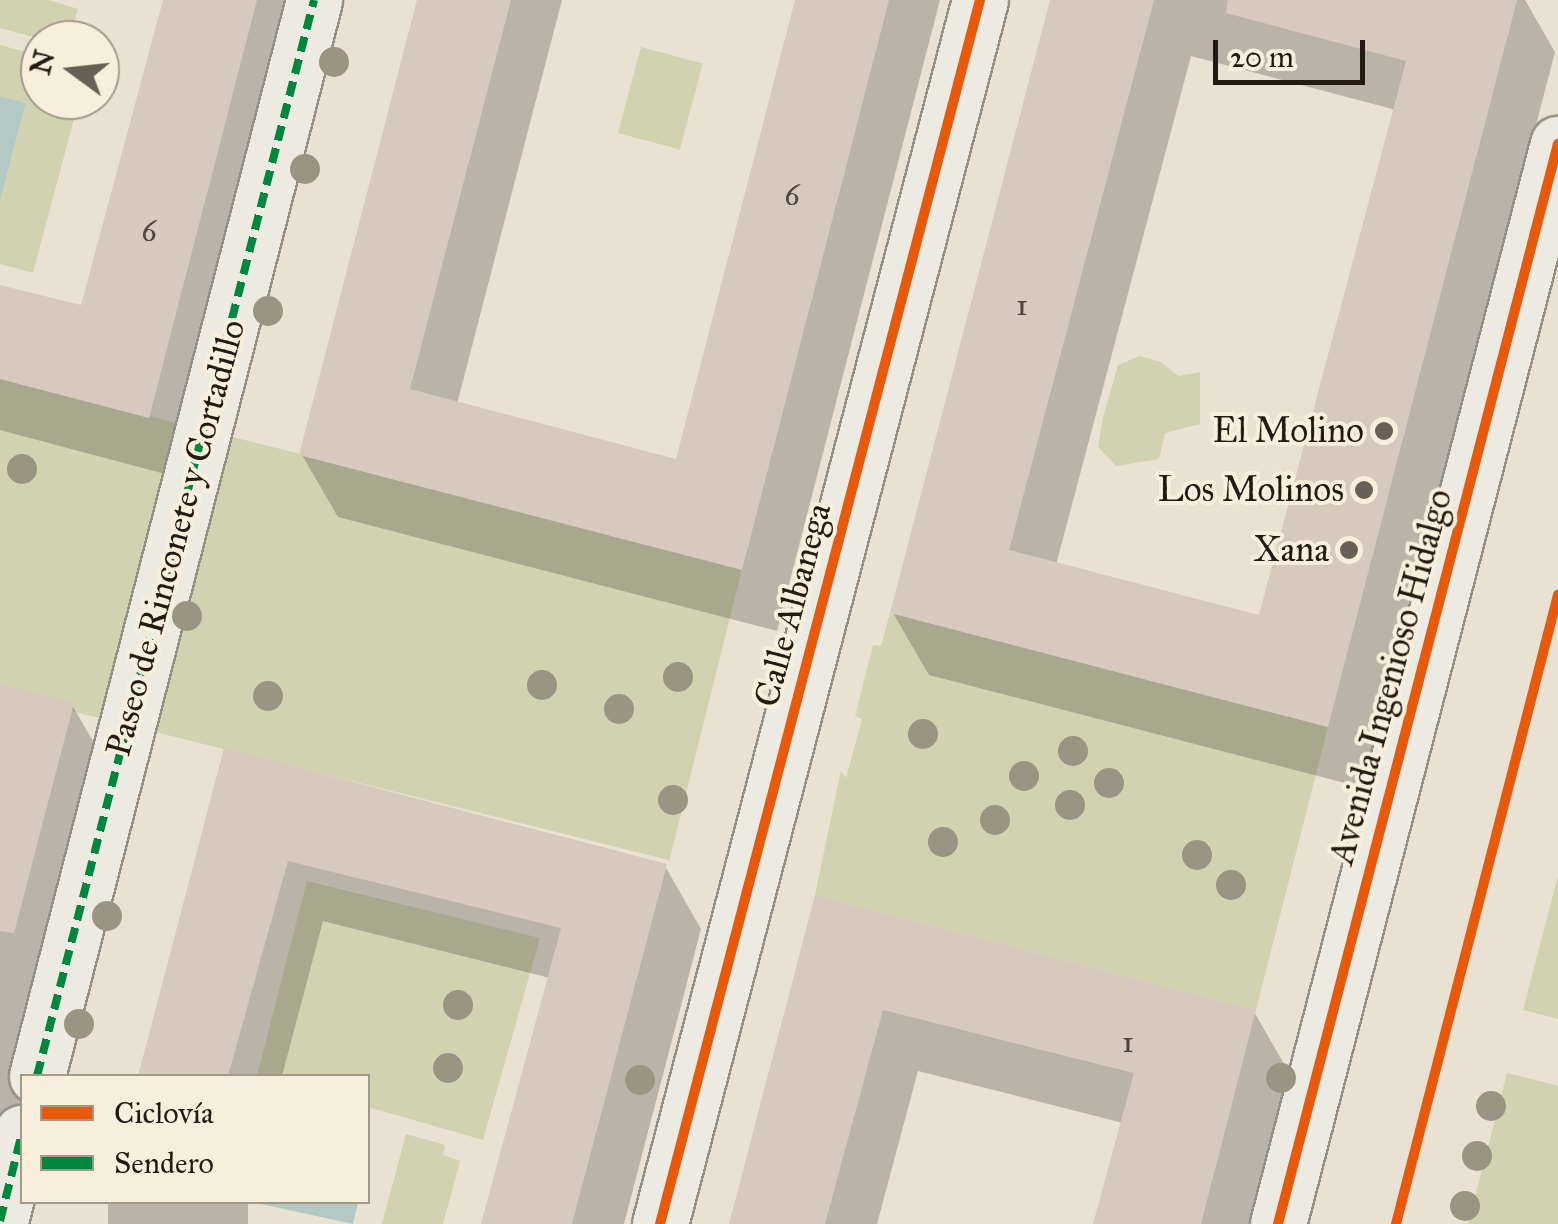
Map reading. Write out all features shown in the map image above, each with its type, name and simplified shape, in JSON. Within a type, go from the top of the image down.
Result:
[{"type":"street","name":"Paseo de Rinconete y Cortadillo","points":[[38,1074],[314,0]]},
{"type":"street","name":"Calle Albanega","points":[[660,1224],[980,0]]},
{"type":"street","name":"Avenida Ingenioso Hidalgo","points":[[1278,1224],[1558,144]]},
{"type":"street","points":[[0,1221],[20,1141]]},
{"type":"green space","points":[[0,0],[49,0],[78,9],[75,20],[20,20],[20,33],[0,28]]},
{"type":"green space","points":[[0,45],[20,50],[20,102],[0,96]]},
{"type":"green space","points":[[641,47],[703,64],[680,150],[618,133]]},
{"type":"green space","points":[[22,120],[74,120],[33,273],[0,264],[0,202]]},
{"type":"green space","points":[[1140,356],[1161,362],[1178,376],[1200,372],[1200,424],[1165,433],[1159,459],[1116,466],[1098,447],[1103,417],[1118,365]]},
{"type":"green space","points":[[0,379],[743,564],[669,860],[0,693]]},
{"type":"green space","points":[[890,613],[1328,727],[1256,1010],[815,895],[841,770],[846,778],[862,719],[855,716],[873,645],[881,646]]},
{"type":"green space","points":[[1558,876],[1558,1019],[1523,1010]]},
{"type":"green space","points":[[307,881],[540,938],[483,1140],[370,1108],[370,1074],[258,1074]]},
{"type":"green space","points":[[1507,1073],[1558,1086],[1558,1224],[1468,1224]]},
{"type":"green space","points":[[406,1134],[445,1145],[443,1155],[460,1161],[443,1224],[382,1224]]},
{"type":"water","points":[[0,96],[20,101],[22,120],[0,202]]},
{"type":"water","points":[[261,1204],[358,1204],[353,1224]]},
{"type":"building","points":[[163,0],[257,0],[149,418],[0,379],[0,285],[81,305]]},
{"type":"building","points":[[417,0],[511,0],[410,389],[676,459],[795,0],[889,0],[742,570],[299,455]]},
{"type":"building","points":[[1050,0],[1154,0],[1009,550],[1259,615],[1406,61],[1226,13],[1228,0],[1517,0],[1328,727],[890,613]]},
{"type":"building","points":[[0,684],[74,703],[14,933],[0,931]]},
{"type":"building","points":[[224,748],[667,864],[572,1224],[481,1224],[561,928],[288,861],[229,1074],[139,1074]]},
{"type":"building","points":[[815,895],[1256,1010],[1201,1224],[1093,1224],[1134,1073],[883,1010],[825,1224],[729,1224]]},
{"type":"marked path","points":[[38,1074],[314,0]]},
{"type":"marked path","points":[[0,1221],[20,1141]]},
{"type":"cycle path","points":[[660,1224],[980,0]]},
{"type":"cycle path","points":[[1278,1224],[1558,144]]},
{"type":"cycle path","points":[[1396,1224],[1558,595]]},
{"type":"place","name":"El Molino","points":[[1384,431]]},
{"type":"place","name":"Los Molinos","points":[[1364,490]]},
{"type":"place","name":"Xana","points":[[1349,550]]}]
